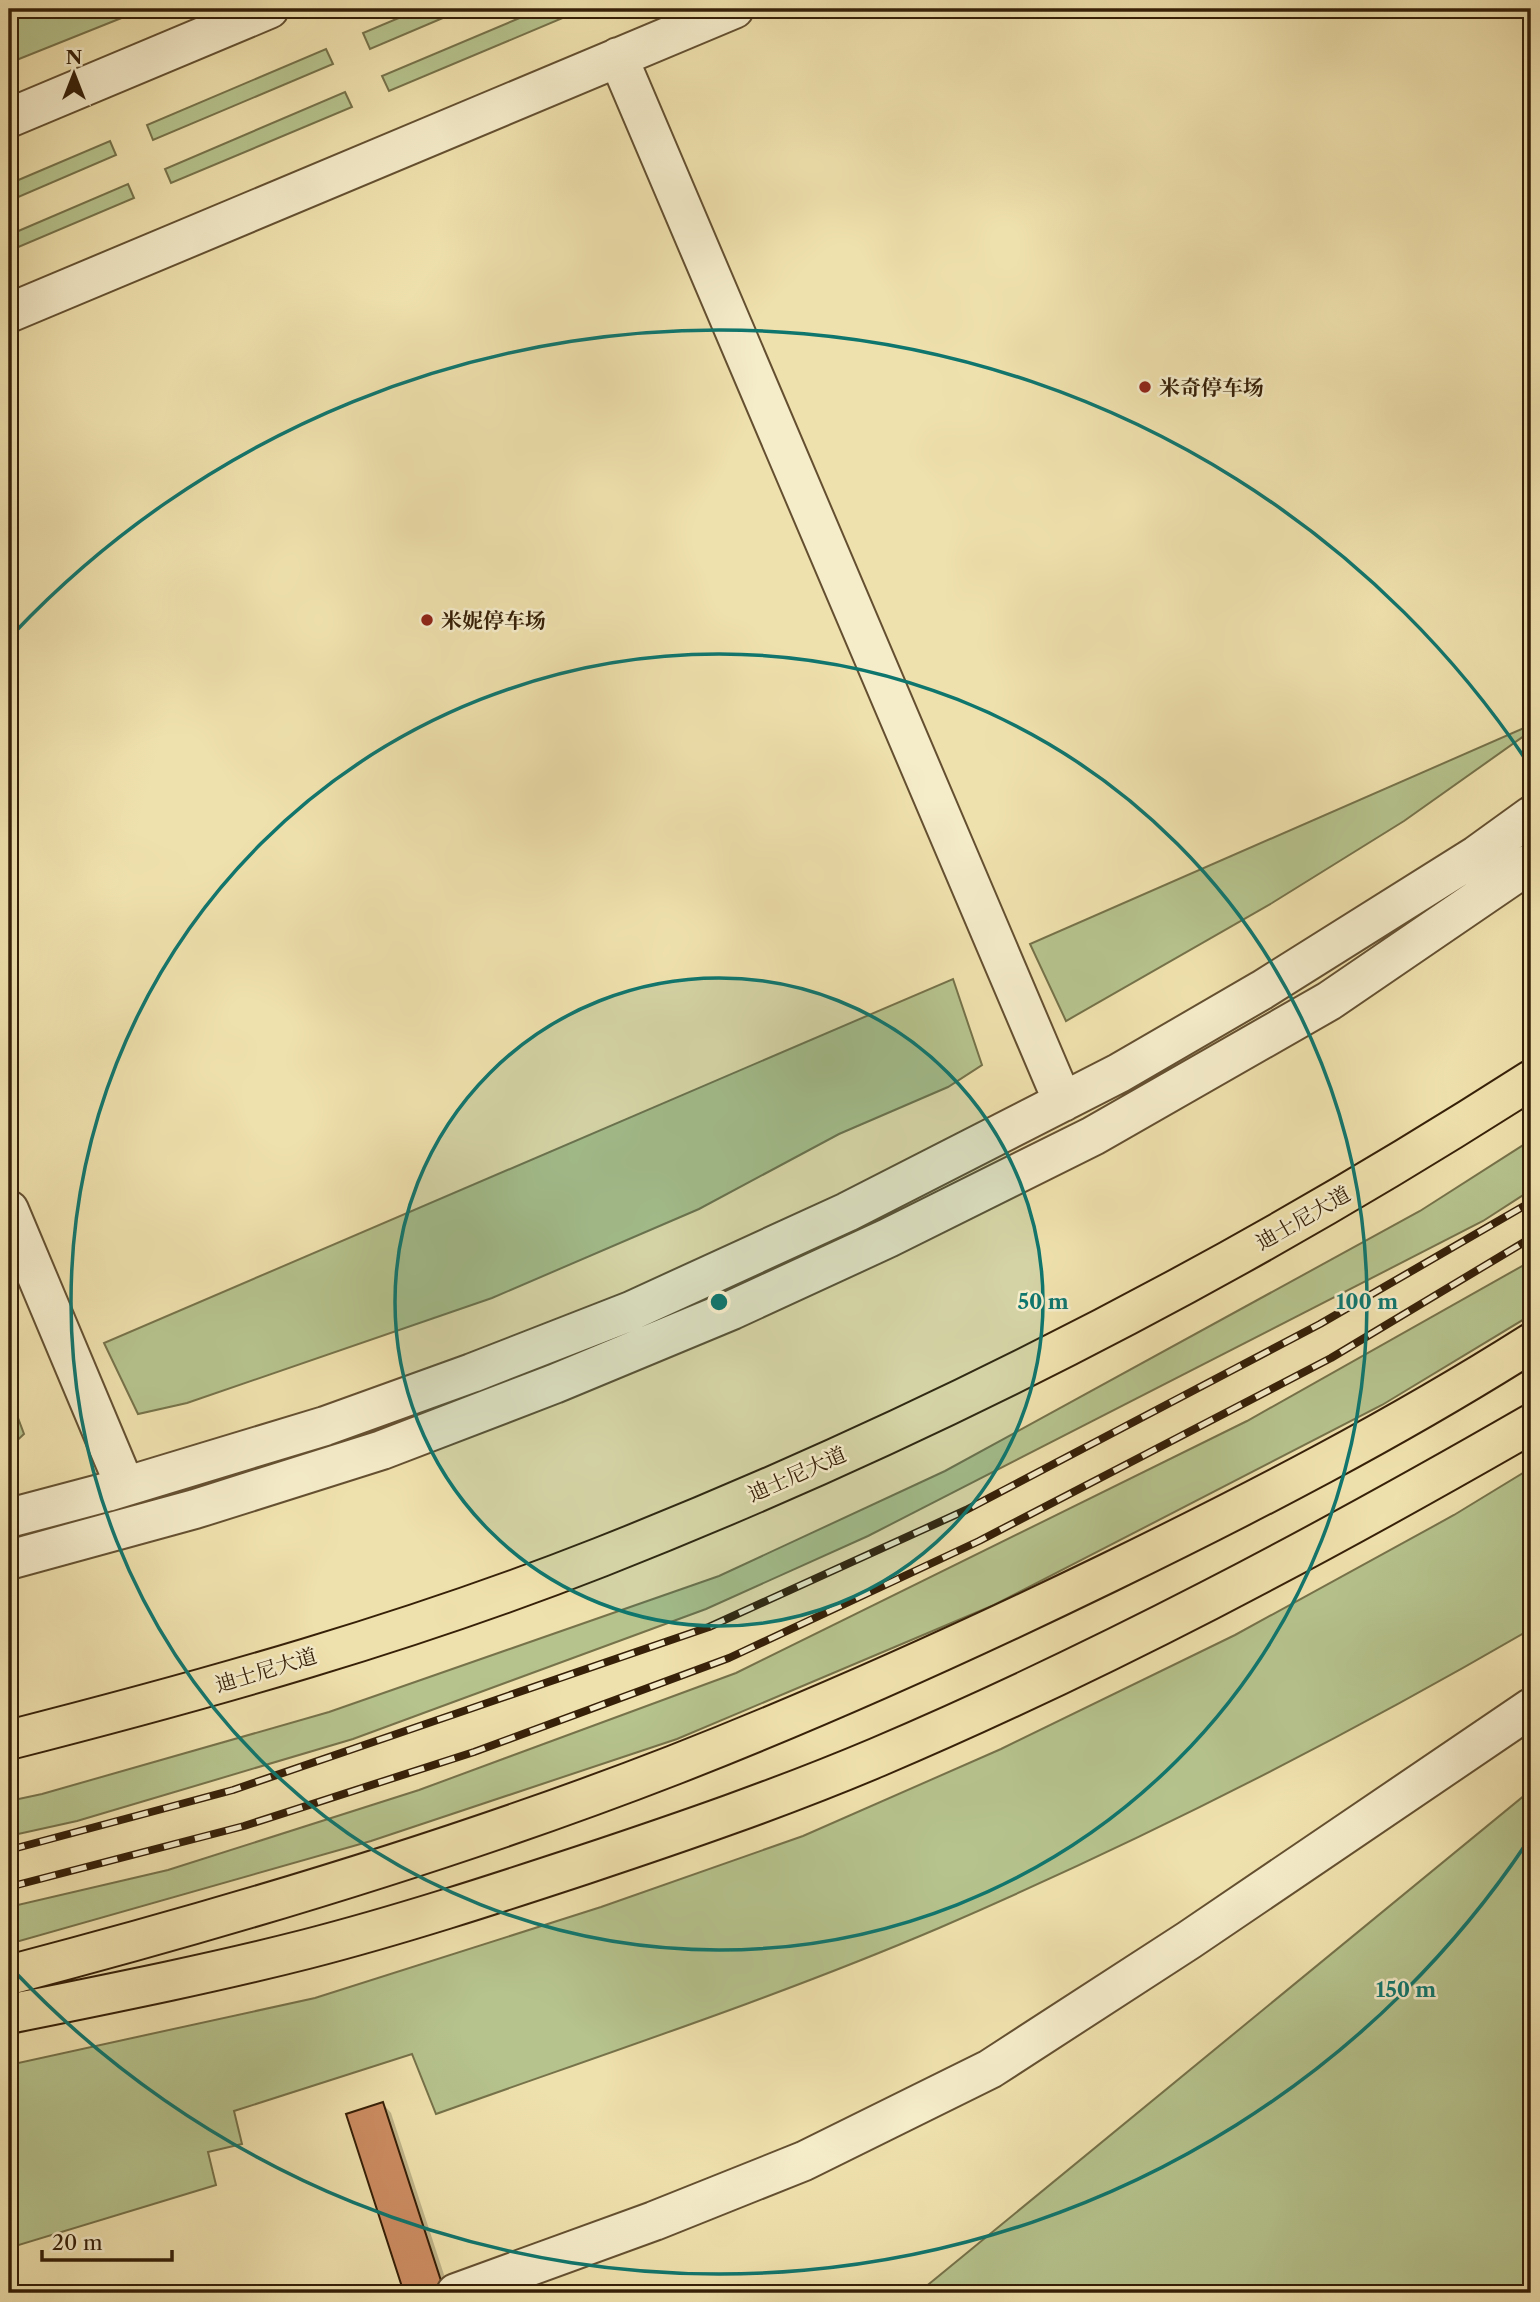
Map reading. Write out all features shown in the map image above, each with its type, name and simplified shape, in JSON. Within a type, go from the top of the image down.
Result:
[{"type":"highway","name":"迪士尼大道","points":[[9,1740],[225,1674],[413,1625],[597,1558],[772,1487],[948,1405],[1118,1320],[1291,1227],[1460,1126],[1531,1080]]},
{"type":"highway","points":[[9,1975],[290,1896],[502,1827],[673,1765],[848,1694],[1019,1617],[1189,1534],[1359,1444],[1531,1343]]},
{"type":"highway","points":[[9,2032],[505,1890],[694,1828],[875,1758],[1049,1681],[1220,1596],[1392,1504],[1531,1423]]},
{"type":"highway","points":[[9,1717],[225,1674]]},
{"type":"highway","points":[[9,2014],[308,1948]]},
{"type":"street","points":[[9,118],[269,9]]},
{"type":"street","points":[[9,313],[734,9]]},
{"type":"street","points":[[618,57],[1063,1102]]},
{"type":"street","points":[[9,1518],[325,1426],[472,1373],[631,1311],[847,1212],[1119,1073],[1262,990],[1477,855],[1531,816]]},
{"type":"street","points":[[9,1560],[195,1509],[383,1450],[554,1384],[744,1304],[888,1238],[1093,1136],[1329,1001],[1531,863]]},
{"type":"street","points":[[9,1210],[125,1486]]},
{"type":"street","points":[[456,2293],[654,2221],[804,2161],[990,2069],[1189,1940],[1531,1708]]},
{"type":"green space","points":[[9,9],[144,9],[9,63]]},
{"type":"green space","points":[[420,9],[464,9],[370,49],[363,33]]},
{"type":"green space","points":[[541,9],[561,9],[565,17],[389,91],[382,76]]},
{"type":"green space","points":[[326,49],[333,64],[153,140],[147,125]]},
{"type":"green space","points":[[345,92],[352,107],[171,183],[165,169]]},
{"type":"green space","points":[[110,141],[116,155],[9,201],[9,184]]},
{"type":"green space","points":[[128,184],[134,198],[9,251],[9,235]]},
{"type":"green space","points":[[1531,725],[1531,731],[1404,821],[1272,903],[1066,1021],[1030,944]]},
{"type":"green space","points":[[953,979],[982,1065],[948,1087],[839,1134],[699,1209],[492,1298],[187,1403],[138,1414],[104,1343]]},
{"type":"green space","points":[[1531,1140],[1531,1190],[1483,1221],[868,1536],[706,1609],[353,1739],[77,1821],[9,1836],[9,1801],[329,1712],[719,1576],[945,1471],[1420,1211]]},
{"type":"green space","points":[[1531,1261],[1531,1315],[1382,1405],[994,1605],[677,1739],[371,1841],[9,1944],[9,1907],[168,1870],[419,1790],[736,1673],[1247,1421]]},
{"type":"green space","points":[[9,1394],[24,1434],[9,1448]]},
{"type":"green space","points":[[1531,1468],[1531,1629],[1240,1787],[1090,1860],[877,1954],[689,2025],[436,2114],[412,2054],[234,2111],[242,2144],[208,2152],[216,2185],[9,2248],[9,2065],[315,1998],[601,1907],[803,1836],[1001,1749],[1235,1635],[1454,1515]]},
{"type":"green space","points":[[1531,1790],[1531,2293],[918,2293]]},
{"type":"building","points":[[383,2102],[445,2293],[404,2293],[346,2114]]},
{"type":"railway","points":[[9,1850],[233,1790],[709,1627],[966,1510],[1320,1324],[1531,1202]]},
{"type":"railway","points":[[9,1887],[244,1826],[474,1752],[729,1658],[979,1541],[1331,1358],[1531,1238]]},
{"type":"place","name":"米奇停车场","points":[[1145,387]]},
{"type":"place","name":"米妮停车场","points":[[427,620]]}]
